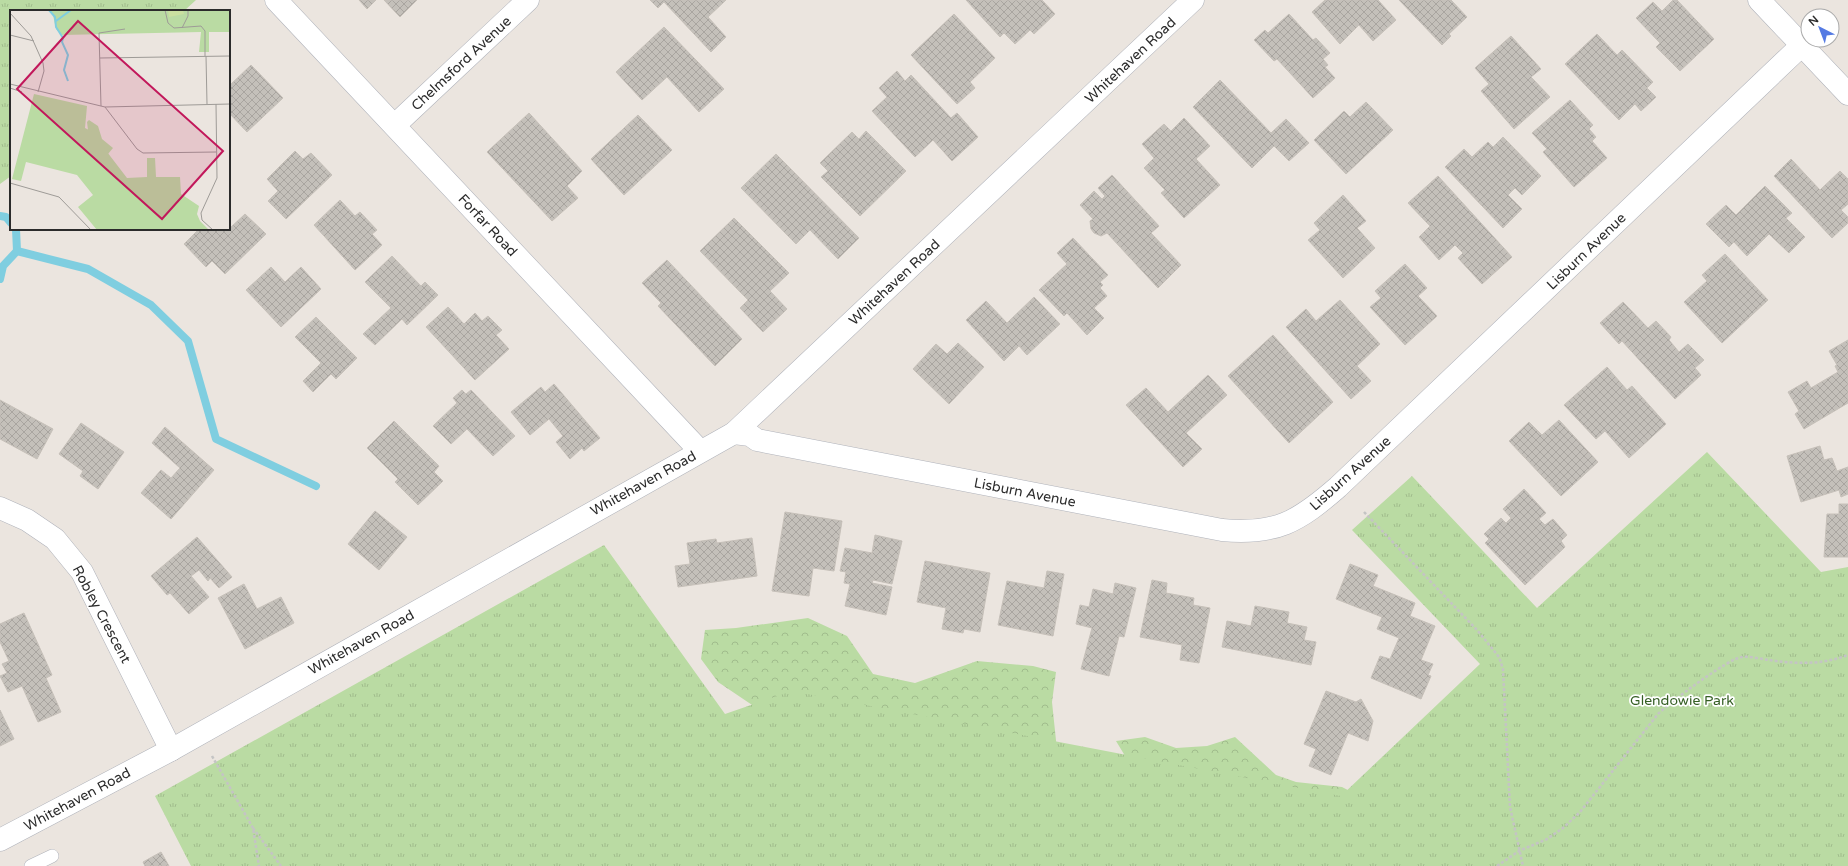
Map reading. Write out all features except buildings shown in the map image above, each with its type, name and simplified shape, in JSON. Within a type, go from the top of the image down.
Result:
[{"type":"street","name":"Forfar Road","points":[[276,0],[700,451]]},
{"type":"street","name":"Chelmsford Avenue","points":[[395,125],[528,0]]},
{"type":"street","name":"Whitehaven Road","points":[[0,840],[171,750],[734,433],[1193,0]]},
{"type":"street","points":[[1760,0],[1800,44]]},
{"type":"street","name":"Lisburn Avenue","points":[[734,433],[750,435],[757,440],[1222,530],[1246,532],[1270,529],[1293,521],[1315,507],[1338,487],[1800,48]]},
{"type":"street","points":[[1804,48],[1848,94]]},
{"type":"street","name":"Robley Crescent","points":[[0,508],[27,520],[55,539],[82,572],[171,750]]},
{"type":"lane","points":[[32,866],[52,856]]},
{"type":"path","points":[[1364,512],[1477,630],[1500,657],[1503,669],[1510,807],[1523,866]]},
{"type":"path","points":[[1497,866],[1519,851],[1547,839],[1563,828],[1580,812],[1658,714],[1668,704],[1728,663],[1741,657],[1787,663],[1816,663],[1848,655]]},
{"type":"path","points":[[211,754],[253,828],[281,866]]},
{"type":"path","points":[[253,828],[259,866]]},
{"type":"green space","points":[[0,0],[196,0],[185,10],[10,10],[10,177],[0,184]]},
{"type":"green space","name":"Glendowie Park","points":[[1707,452],[1821,572],[1848,567],[1848,866],[191,866],[155,796],[604,545],[725,714],[792,691],[1341,796],[1480,664],[1352,530],[1412,476],[1537,608]]},
{"type":"green space","points":[[808,618],[847,636],[873,674],[915,683],[977,661],[1033,666],[1056,672],[1052,702],[1057,750],[761,711],[718,682],[701,659],[705,630],[736,628]]},
{"type":"green space","points":[[1145,737],[1176,748],[1207,746],[1235,737],[1276,775],[1296,782],[1342,787],[1365,799],[1136,774],[1116,741]]},
{"type":"waterway","points":[[0,216],[6,217],[10,222]]},
{"type":"waterway","points":[[16,230],[17,251],[88,269],[151,305],[188,341],[216,439],[316,486]]},
{"type":"waterway","points":[[0,279],[3,266],[17,251]]}]
